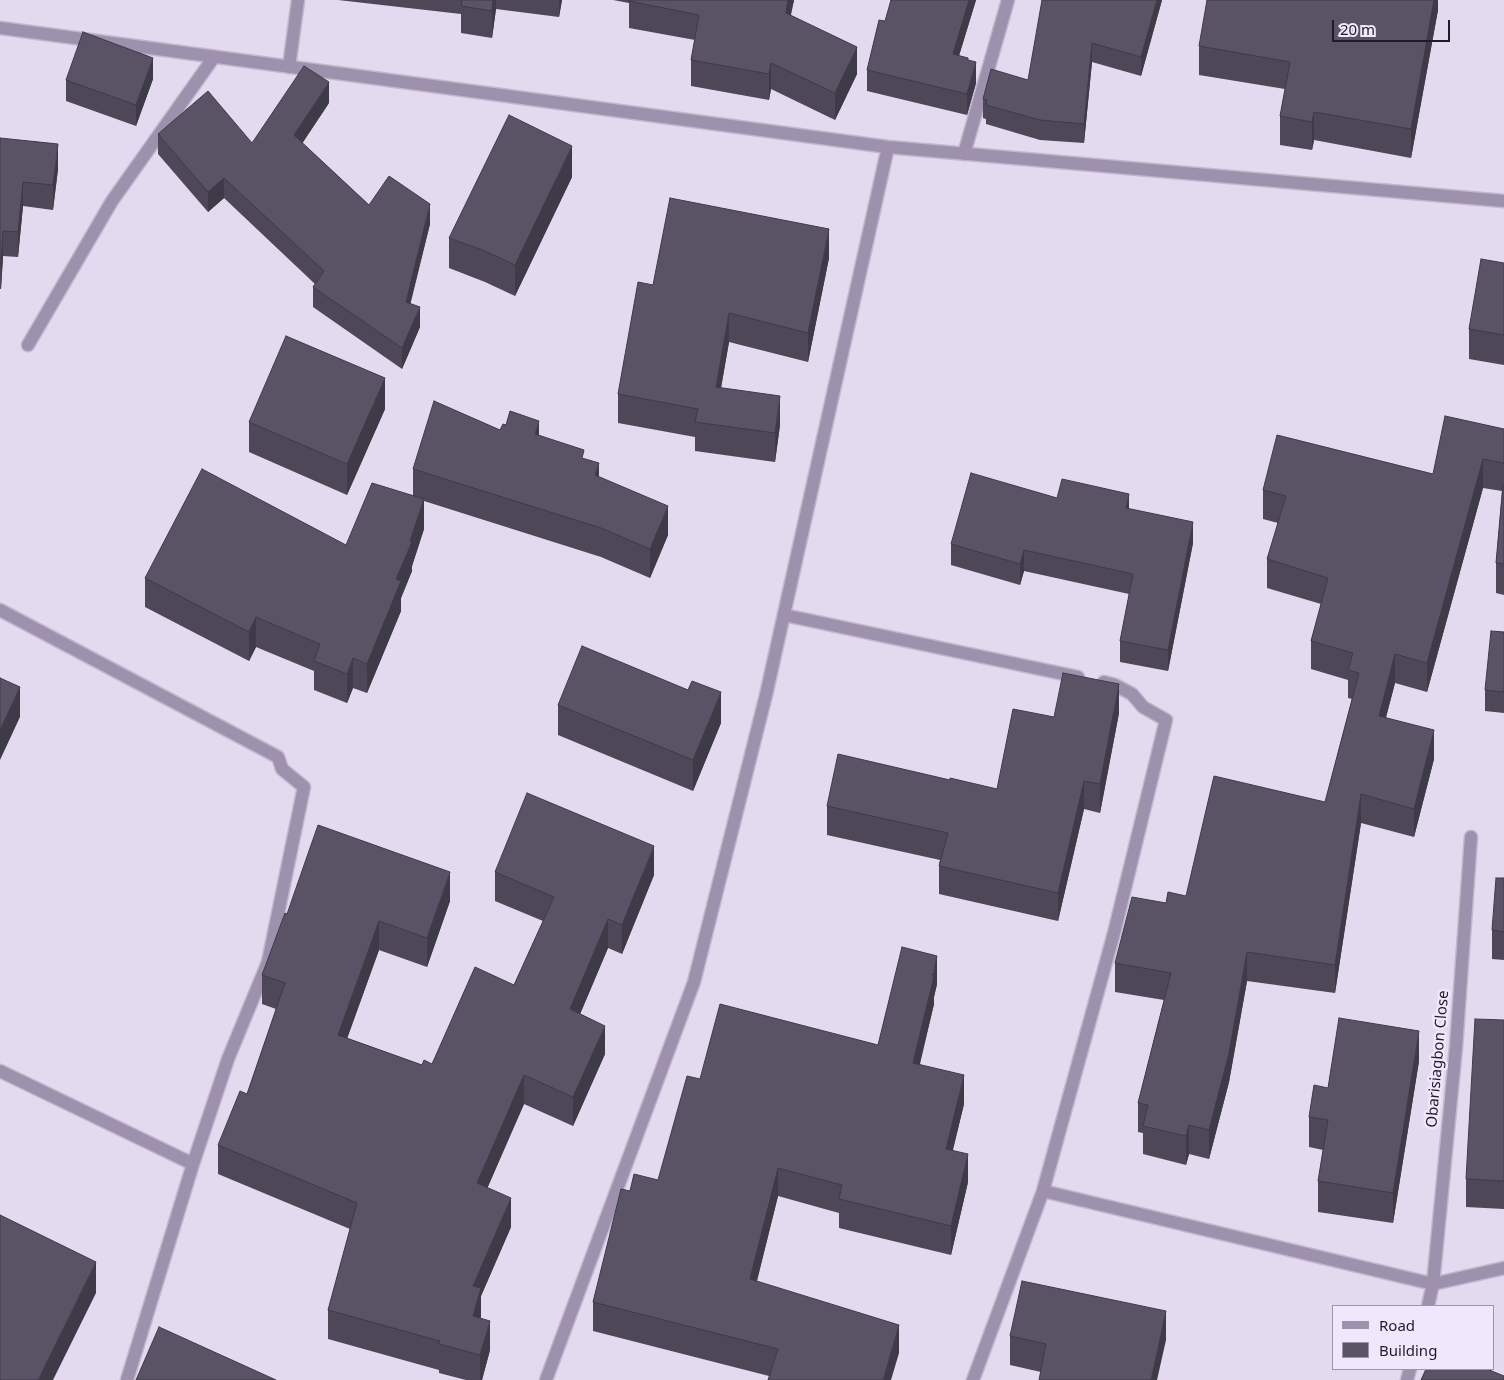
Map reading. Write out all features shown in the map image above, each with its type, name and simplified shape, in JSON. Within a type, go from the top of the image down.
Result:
[{"type":"street","points":[[289,67],[298,0]]},
{"type":"street","points":[[964,154],[1008,0]]},
{"type":"street","points":[[0,28],[888,147],[1504,201]]},
{"type":"street","points":[[28,345],[112,201],[214,57]]},
{"type":"street","points":[[546,1380],[694,982],[766,695],[888,147]]},
{"type":"street","points":[[0,610],[278,757],[282,769],[304,787],[268,962],[228,1059],[193,1164],[127,1380]]},
{"type":"street","points":[[784,615],[1115,685],[1132,694],[1143,707],[1166,720],[1114,933],[1043,1191],[973,1380]]},
{"type":"street","name":"Obarisiagbon Close","points":[[1428,1305],[1433,1284],[1456,1047],[1471,837]]},
{"type":"street","points":[[0,1071],[193,1164]]},
{"type":"street","points":[[1043,1191],[1433,1284],[1504,1268]]},
{"type":"building","points":[[462,0],[493,0],[492,11],[461,6]]},
{"type":"building","points":[[629,0],[788,0],[786,13],[857,47],[835,93],[771,63],[769,74],[691,60],[699,15]]},
{"type":"building","points":[[891,0],[969,0],[953,54],[976,62],[967,94],[867,70],[879,20],[885,21]]},
{"type":"building","points":[[1042,0],[1157,0],[1141,57],[1092,43],[1084,124],[1040,120],[986,105],[987,100],[983,99],[991,69],[1028,80]]},
{"type":"building","points":[[1207,0],[1434,0],[1411,129],[1314,112],[1312,122],[1280,116],[1290,62],[1199,46]]},
{"type":"building","points":[[83,32],[153,58],[136,105],[66,80]]},
{"type":"building","points":[[304,66],[329,82],[294,135],[369,205],[389,176],[430,204],[406,302],[420,307],[402,348],[313,287],[324,271],[224,178],[208,192],[158,134],[208,91],[252,143]]},
{"type":"building","points":[[509,115],[572,146],[515,265],[485,251],[449,238]]},
{"type":"building","points":[[0,138],[58,144],[53,185],[23,182],[18,232],[3,231],[1,264],[0,264]]},
{"type":"building","points":[[670,198],[829,229],[808,333],[729,313],[716,387],[780,396],[775,433],[695,422],[698,409],[618,394],[638,282],[653,285]]},
{"type":"building","points":[[1481,259],[1504,263],[1504,335],[1469,329]]},
{"type":"building","points":[[286,336],[385,378],[347,464],[249,422]]},
{"type":"building","points":[[434,401],[500,430],[503,424],[506,425],[510,411],[539,421],[535,434],[584,450],[582,458],[599,463],[595,475],[668,506],[650,549],[601,528],[413,469]]},
{"type":"building","points":[[1445,416],[1504,429],[1504,463],[1483,459],[1427,663],[1395,654],[1379,716],[1434,730],[1414,809],[1361,794],[1335,965],[1247,952],[1229,1053],[1209,1130],[1189,1125],[1186,1136],[1143,1126],[1148,1105],[1138,1103],[1171,973],[1115,963],[1132,897],[1166,903],[1168,892],[1186,896],[1214,776],[1325,802],[1359,673],[1348,670],[1353,653],[1311,641],[1328,578],[1267,559],[1286,496],[1263,490],[1277,435],[1433,474]]},
{"type":"building","points":[[202,469],[346,545],[372,483],[424,499],[410,541],[412,542],[396,579],[401,581],[367,664],[353,658],[347,674],[314,661],[320,644],[256,617],[249,632],[145,578]]},
{"type":"building","points":[[971,473],[1057,498],[1062,479],[1129,494],[1126,508],[1193,522],[1168,650],[1120,641],[1133,574],[1024,550],[1020,564],[951,544]]},
{"type":"building","points":[[1504,485],[1504,564],[1496,563]]},
{"type":"building","points":[[1491,631],[1504,632],[1504,692],[1485,690]]},
{"type":"building","points":[[582,646],[688,690],[692,681],[721,692],[693,760],[558,705]]},
{"type":"building","points":[[1063,673],[1119,684],[1100,784],[1084,781],[1058,893],[939,866],[948,833],[827,806],[838,754],[997,789],[1013,709],[1054,717]]},
{"type":"building","points":[[0,678],[20,687],[0,730]]},
{"type":"building","points":[[527,793],[654,846],[622,925],[608,919],[570,1009],[605,1026],[573,1097],[524,1075],[477,1183],[511,1198],[473,1286],[481,1288],[473,1316],[490,1321],[480,1355],[439,1344],[440,1341],[328,1310],[357,1203],[218,1145],[240,1091],[247,1094],[285,983],[262,975],[285,913],[287,914],[318,825],[450,872],[427,938],[379,921],[338,1035],[422,1065],[424,1060],[432,1064],[475,967],[514,985],[554,897],[495,872]]},
{"type":"building","points":[[1496,878],[1504,878],[1504,932],[1492,930]]},
{"type":"building","points":[[902,947],[937,956],[913,1063],[964,1075],[946,1149],[968,1154],[951,1226],[839,1199],[842,1185],[778,1168],[750,1279],[899,1325],[883,1380],[768,1380],[778,1349],[593,1302],[621,1189],[630,1191],[634,1174],[658,1180],[687,1076],[700,1079],[720,1004],[878,1045]]},
{"type":"building","points":[[1339,1018],[1419,1031],[1393,1193],[1318,1181],[1328,1120],[1309,1117],[1314,1085],[1328,1088]]},
{"type":"building","points":[[1475,1019],[1504,1020],[1504,1181],[1466,1179]]},
{"type":"building","points":[[0,1215],[96,1262],[38,1380],[0,1380]]},
{"type":"building","points":[[1022,1281],[1166,1311],[1151,1380],[1039,1380],[1046,1344],[1010,1336]]},
{"type":"building","points":[[159,1327],[276,1380],[136,1380]]},
{"type":"building","points":[[1426,1370],[1489,1370],[1504,1376],[1504,1380],[1421,1380]]}]
